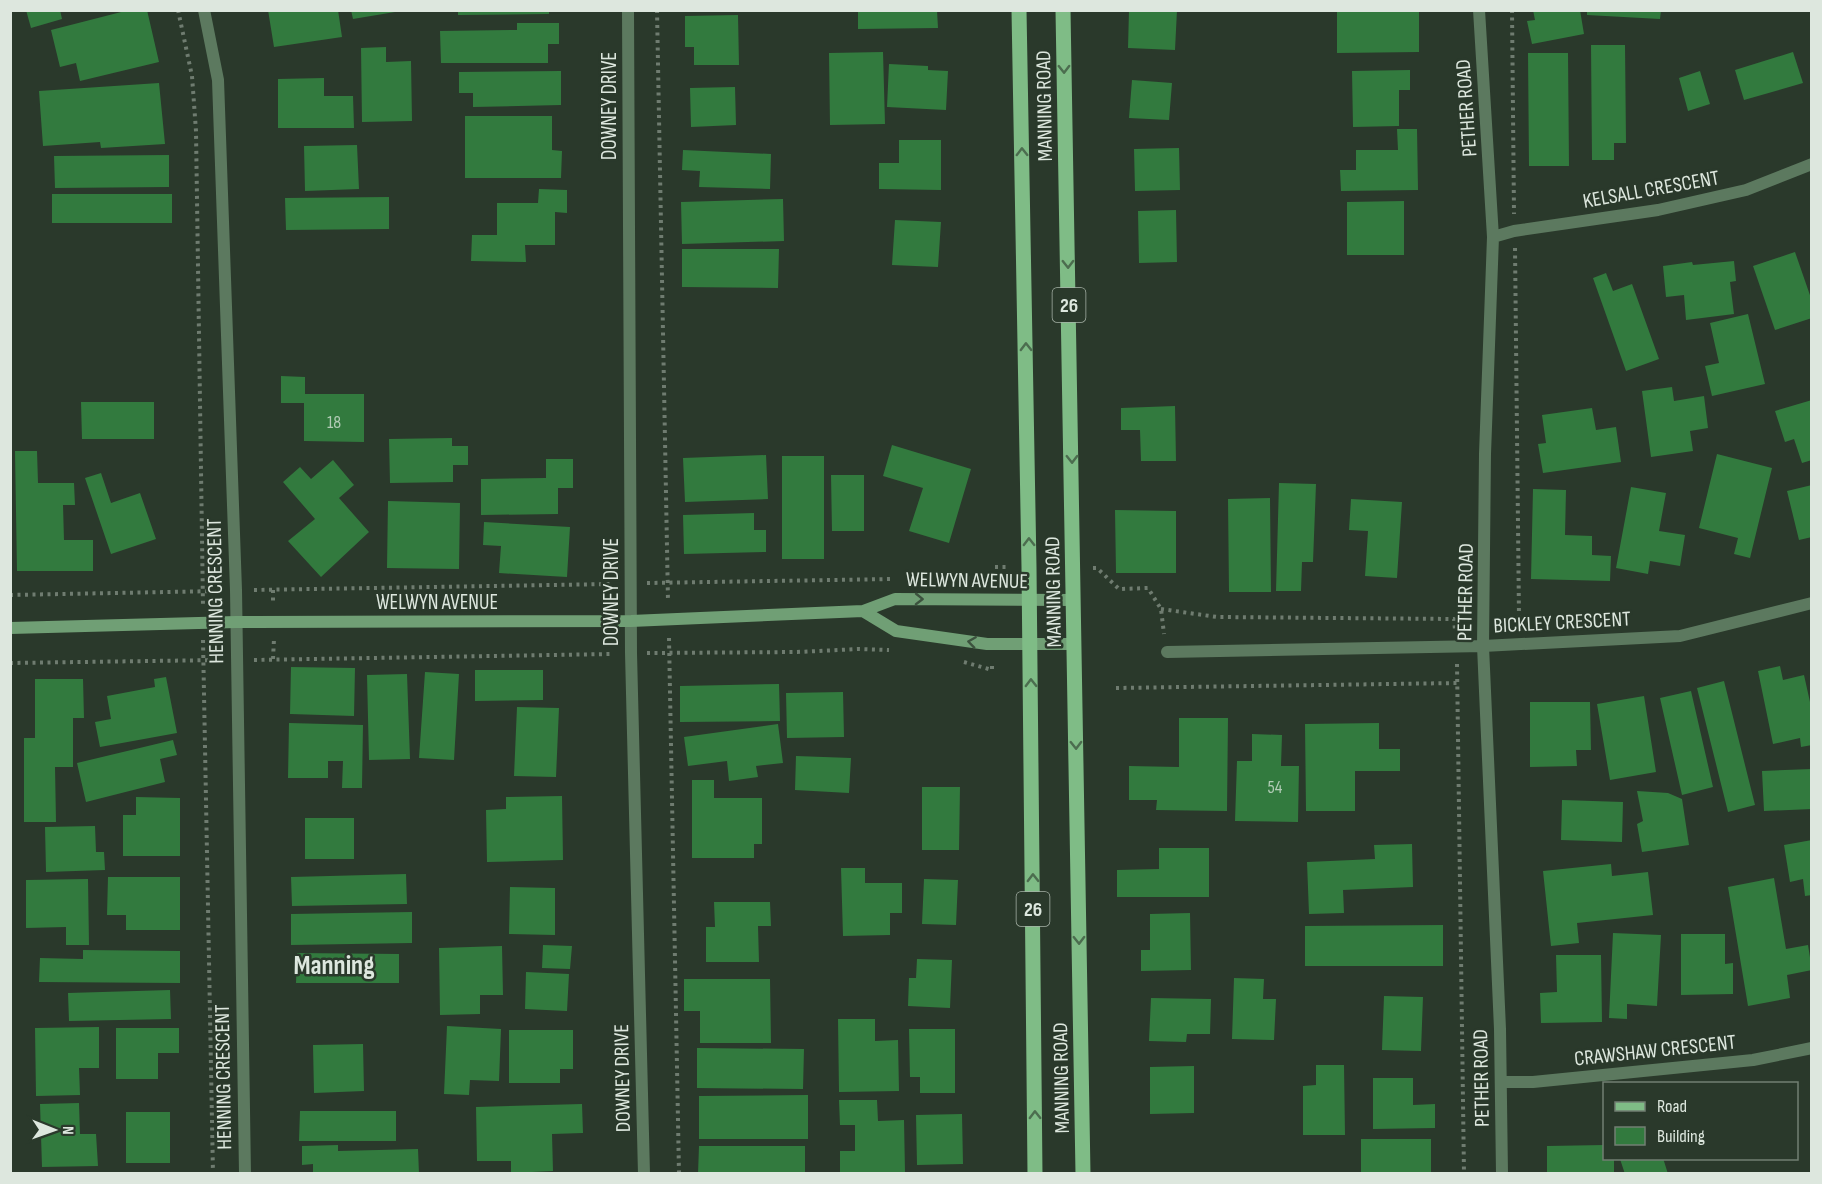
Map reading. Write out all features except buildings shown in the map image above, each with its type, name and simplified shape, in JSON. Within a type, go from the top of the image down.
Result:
[{"type":"main road","name":"MANNING ROAD","points":[[1019,10],[1030,600],[1035,1173]]},
{"type":"main road","name":"MANNING ROAD","points":[[1063,10],[1083,1173]]},
{"type":"street","name":"HENNING CRESCENT","points":[[204,10],[218,80],[236,590],[245,1173]]},
{"type":"street","name":"DOWNEY DRIVE","points":[[628,10],[631,654],[644,1173]]},
{"type":"street","name":"PETHER ROAD","points":[[1479,10],[1493,237],[1485,454],[1483,646],[1502,1082],[1502,1173]]},
{"type":"street","name":"KELSALL CRESCENT","points":[[1493,237],[1514,231],[1658,210],[1735,193],[1812,164]]},
{"type":"street","name":"WELWYN AVENUE","points":[[10,628],[236,622],[631,621],[863,611],[895,599],[1074,600]]},
{"type":"street","name":"BICKLEY CRESCENT","points":[[1167,652],[1483,646],[1680,636],[1812,603]]},
{"type":"street","points":[[863,611],[896,631],[987,644],[1074,644]]},
{"type":"street","name":"CRAWSHAW CRESCENT","points":[[1502,1082],[1533,1082],[1753,1060],[1812,1048]]},
{"type":"path","points":[[178,10],[192,76],[196,131],[202,623],[213,1173]]},
{"type":"path","points":[[657,10],[678,1173]]},
{"type":"path","points":[[1512,10],[1519,617]]},
{"type":"path","points":[[1097,568],[1119,589],[1148,588],[1161,609],[1167,652]]},
{"type":"path","points":[[957,578],[992,578]]},
{"type":"path","points":[[10,595],[900,579]]},
{"type":"path","points":[[1161,609],[1217,617],[1454,619],[1458,683],[1464,1173]]},
{"type":"path","points":[[10,663],[797,652],[860,648],[894,650]]},
{"type":"path","points":[[960,660],[992,670]]},
{"type":"path","points":[[1116,688],[1458,683]]},
{"type":"district","name":"Manning","points":[[334,965]]}]
